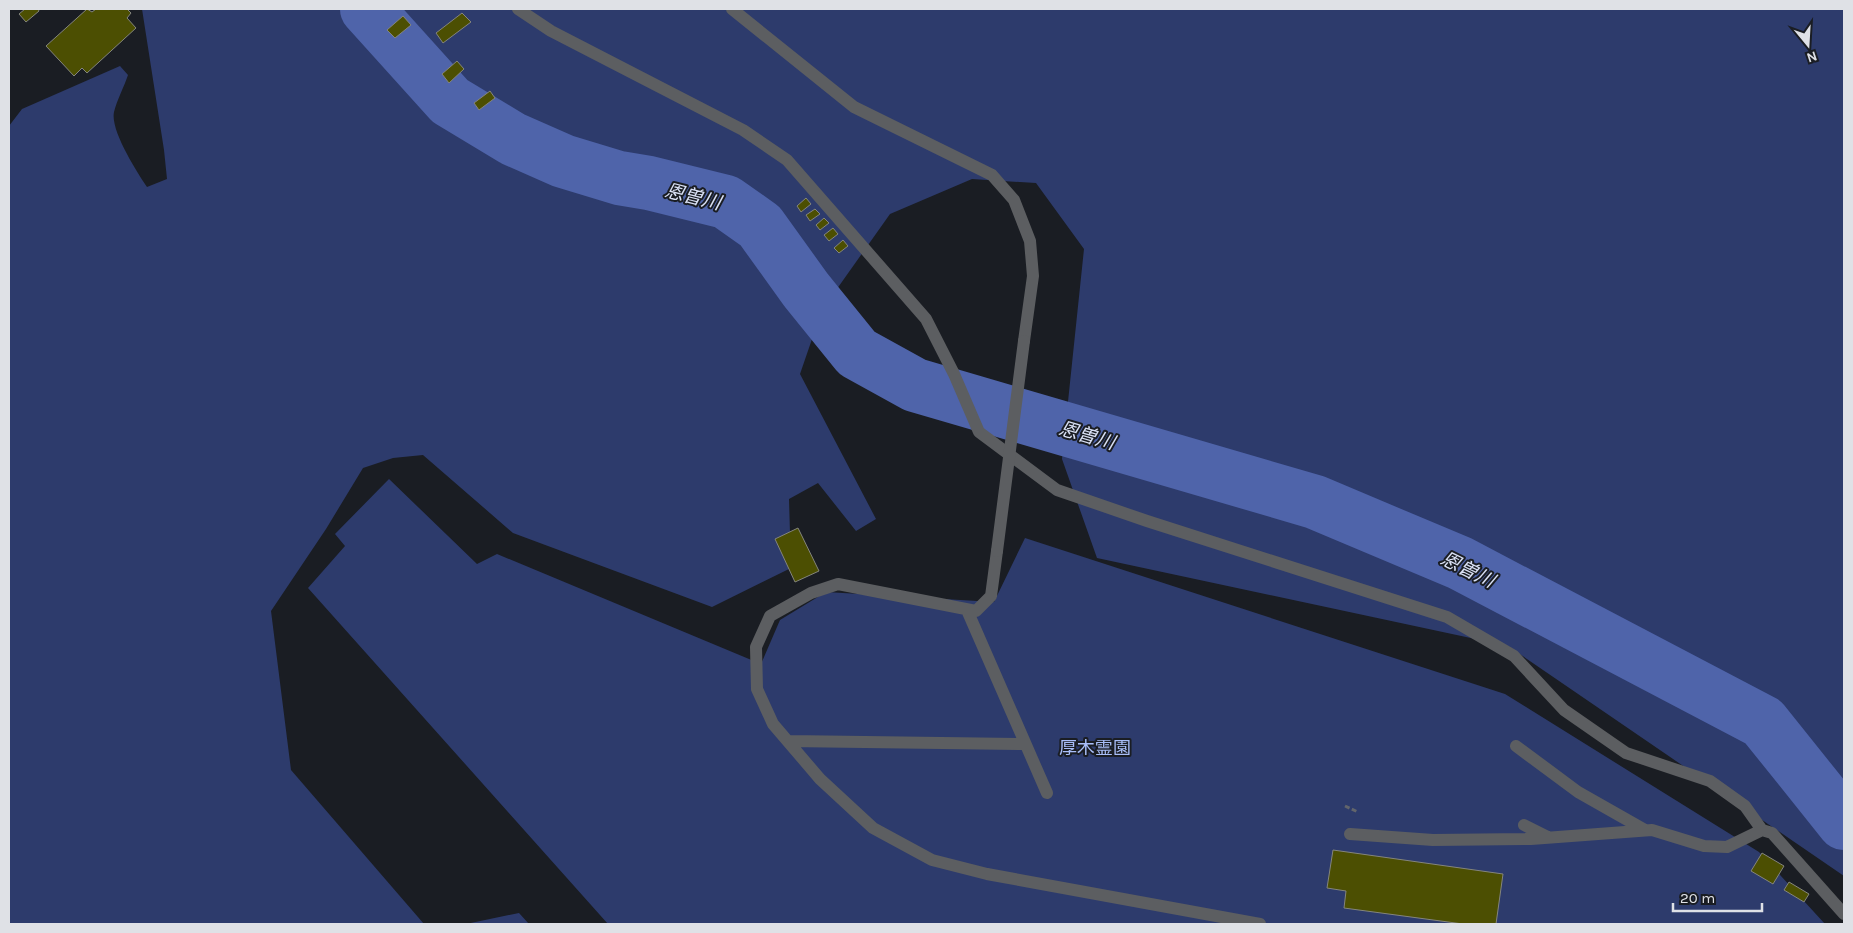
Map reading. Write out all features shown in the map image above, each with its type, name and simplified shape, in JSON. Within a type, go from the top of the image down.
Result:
[{"type":"street","points":[[518,9],[551,31],[743,130],[787,160],[926,319],[954,374],[979,432],[1057,490],[1156,524],[1447,617],[1514,656],[1564,710],[1626,754],[1710,781],[1745,806],[1762,830],[1772,833],[1844,914]]},
{"type":"street","points":[[732,9],[854,107],[992,175],[1014,200],[1030,241],[1032,276],[991,596],[976,611],[838,584],[811,593],[770,616],[756,646],[757,689],[773,724],[820,779],[873,828],[932,860],[987,874],[1260,924]]},
{"type":"street","points":[[968,610],[1046,793]]},
{"type":"street","points":[[788,741],[1025,744]]},
{"type":"street","points":[[1516,746],[1578,792],[1645,830]]},
{"type":"street","points":[[1524,825],[1549,838]]},
{"type":"street","points":[[1350,834],[1433,840],[1549,838],[1652,830],[1704,846],[1727,847],[1762,830]]},
{"type":"green space","points":[[142,9],[1844,9],[1844,876],[1508,646],[1097,558],[1062,459],[1084,249],[1036,183],[972,179],[890,214],[822,310],[800,374],[876,519],[856,531],[818,483],[789,499],[791,568],[712,607],[513,533],[423,455],[393,458],[363,468],[326,529],[271,611],[291,770],[424,924],[9,924],[9,126],[22,109],[120,66],[128,75],[114,112],[114,120],[120,140],[147,187],[167,179]]},
{"type":"green space","name":"厚木霊園","points":[[389,479],[477,564],[497,554],[761,664],[780,620],[826,592],[994,602],[1025,538],[1505,694],[1759,852],[1825,924],[608,924],[308,588],[345,546],[335,534]]},
{"type":"green space","points":[[519,913],[529,924],[466,924]]},
{"type":"building","points":[[25,9],[38,9],[39,11],[26,22],[19,14]]},
{"type":"building","points":[[87,9],[92,12],[96,9],[127,9],[131,13],[127,18],[136,28],[87,73],[82,68],[74,76],[46,46]]},
{"type":"building","points":[[462,13],[471,22],[443,43],[436,33]]},
{"type":"building","points":[[403,16],[411,25],[395,38],[387,30]]},
{"type":"building","points":[[457,61],[464,69],[449,83],[442,74]]},
{"type":"building","points":[[490,91],[495,98],[479,110],[474,103]]},
{"type":"building","points":[[806,198],[811,204],[801,212],[797,206]]},
{"type":"building","points":[[815,209],[820,214],[810,221],[806,215]]},
{"type":"building","points":[[824,218],[829,223],[820,230],[816,225]]},
{"type":"building","points":[[833,228],[838,234],[829,241],[824,235]]},
{"type":"building","points":[[843,240],[848,246],[839,253],[834,248]]},
{"type":"building","points":[[798,528],[819,571],[795,582],[775,539]]},
{"type":"building","points":[[1333,850],[1503,874],[1496,924],[1463,924],[1344,908],[1346,891],[1327,888]]},
{"type":"building","points":[[1762,853],[1784,866],[1773,884],[1751,871]]},
{"type":"building","points":[[1789,882],[1809,894],[1804,902],[1784,890]]},
{"type":"waterway","name":"恩曽川","points":[[367,9],[450,101],[513,139],[563,161],[619,178],[649,183],[726,202],[760,226],[806,290],[857,353],[915,385],[1315,502],[1460,563],[1763,722],[1844,823]]}]
